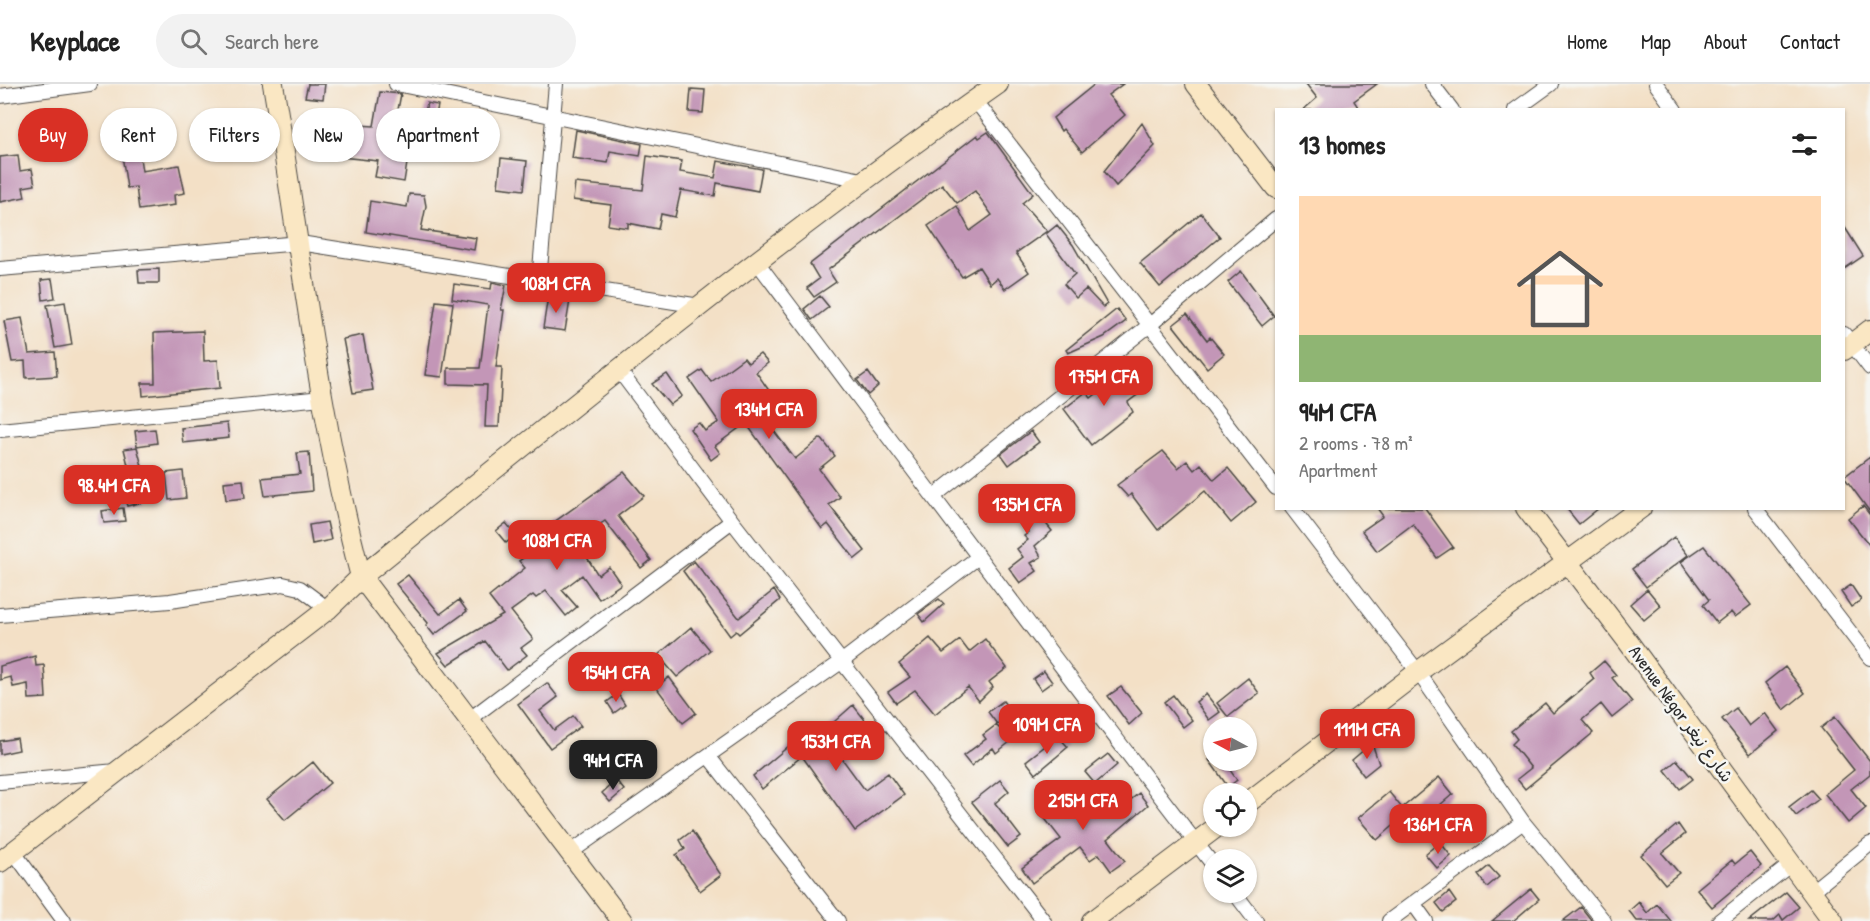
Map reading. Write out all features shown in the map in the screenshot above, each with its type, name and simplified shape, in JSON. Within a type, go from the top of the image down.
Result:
[{"type":"street","points":[[0,96],[90,84]]},
{"type":"street","points":[[273,84],[300,243],[322,398],[346,520],[361,577],[622,921]]},
{"type":"street","points":[[396,84],[862,180]]},
{"type":"street","points":[[539,280],[556,84]]},
{"type":"street","points":[[64,921],[6,856],[328,609],[361,577],[618,369],[862,180],[998,84]]},
{"type":"street","points":[[1196,84],[1275,187]]},
{"type":"street","points":[[1432,84],[1450,108]]},
{"type":"street","points":[[1518,108],[1551,84]]},
{"type":"street","points":[[1656,84],[1674,108]]},
{"type":"street","points":[[975,100],[1275,487]]},
{"type":"street","points":[[934,496],[1151,324],[1275,220]]},
{"type":"street","points":[[0,269],[300,243],[700,306]]},
{"type":"street","points":[[757,262],[934,496],[977,558],[1203,852]]},
{"type":"street","points":[[1870,330],[1846,343],[1870,369]]},
{"type":"street","points":[[618,369],[732,521],[1044,921]]},
{"type":"street","points":[[0,430],[322,398]]},
{"type":"street","points":[[1294,510],[1418,672],[1523,822],[1604,921]]},
{"type":"street","name":"Avenue Négor شارع نيغر","points":[[1528,510],[1833,921]]},
{"type":"street","points":[[1257,796],[1418,672],[1638,510]]},
{"type":"street","points":[[1757,510],[1870,658]]},
{"type":"street","points":[[470,719],[732,521]]},
{"type":"street","points":[[571,852],[841,662],[977,558]]},
{"type":"street","points":[[0,615],[170,601],[283,584],[300,588],[328,609]]},
{"type":"street","points":[[709,757],[838,921]]},
{"type":"street","points":[[0,782],[116,771]]},
{"type":"street","points":[[1389,921],[1523,822]]},
{"type":"street","points":[[1092,921],[1204,837]]},
{"type":"street","points":[[1811,892],[1870,844]]},
{"type":"street","points":[[1719,921],[1791,864]]},
{"type":"street","points":[[1242,903],[1256,921]]},
{"type":"street","points":[[1413,903],[1426,921]]},
{"type":"building","points":[[308,84],[325,84],[323,99],[305,97]]},
{"type":"building","points":[[1095,84],[1123,84],[1108,95],[1125,115],[1082,152],[1063,129],[1061,131],[1053,118]]},
{"type":"building","points":[[1306,84],[1377,84],[1354,101],[1359,108],[1305,108],[1317,98]]},
{"type":"building","points":[[691,89],[705,90],[703,113],[689,112]]},
{"type":"building","points":[[380,92],[401,94],[398,108],[377,108]]},
{"type":"building","points":[[427,103],[438,105],[437,108],[426,108]]},
{"type":"building","points":[[376,115],[376,161],[364,159],[364,125],[374,126]]},
{"type":"building","points":[[1142,123],[1155,146],[1116,186],[1104,171]]},
{"type":"building","points":[[576,130],[642,144],[640,156],[610,151],[608,163],[572,158]]},
{"type":"building","points":[[988,132],[1033,194],[1022,203],[1047,231],[1016,253],[1029,272],[1005,289],[997,278],[990,284],[979,267],[962,277],[928,226],[957,206],[970,231],[992,215],[975,191],[957,203],[942,184],[828,270],[836,282],[814,297],[807,288],[819,279],[810,264],[977,135],[979,138]]},
{"type":"building","points":[[18,155],[20,171],[32,169],[35,185],[23,187],[25,197],[0,202],[0,157]]},
{"type":"building","points":[[647,156],[682,161],[680,172],[715,178],[718,161],[762,169],[758,191],[717,183],[715,196],[681,190],[675,217],[661,214],[658,229],[628,223],[628,228],[608,225],[611,205],[573,200],[575,183],[643,190]]},
{"type":"building","points":[[501,158],[527,161],[524,190],[498,187]]},
{"type":"building","points":[[123,162],[141,162],[142,171],[179,165],[185,193],[174,195],[175,205],[139,210],[136,187],[127,188]]},
{"type":"building","points":[[378,162],[407,162],[404,182],[375,177]]},
{"type":"building","points":[[409,194],[424,195],[426,206],[421,230],[476,238],[474,250],[366,232],[370,201],[407,207]]},
{"type":"building","points":[[1201,213],[1220,237],[1160,287],[1140,263]]},
{"type":"building","points":[[1057,225],[1073,245],[1107,304],[1103,307],[1086,289],[1076,298],[1064,284],[1075,274],[1046,234]]},
{"type":"building","points":[[1845,228],[1863,256],[1845,268]]},
{"type":"building","points":[[159,269],[159,283],[139,283],[138,270]]},
{"type":"building","points":[[1241,271],[1274,316],[1262,326],[1228,282]]},
{"type":"building","points":[[52,279],[55,298],[43,300],[41,280]]},
{"type":"building","points":[[492,282],[506,285],[501,310],[504,310],[496,367],[502,367],[499,427],[485,427],[487,385],[448,384],[448,368],[480,368],[488,305],[452,299],[454,284],[491,289]]},
{"type":"building","points":[[548,296],[570,300],[565,331],[543,328]]},
{"type":"building","points":[[820,296],[829,307],[812,320],[804,309]]},
{"type":"building","points":[[436,301],[453,303],[442,377],[425,375]]},
{"type":"building","points":[[65,302],[72,345],[55,348],[47,305]]},
{"type":"building","points":[[1117,309],[1126,321],[1104,337],[1068,353],[1066,350]]},
{"type":"building","points":[[1187,314],[1207,340],[1210,337],[1224,354],[1207,368],[1173,325]]},
{"type":"building","points":[[22,318],[29,354],[55,352],[57,376],[26,378],[25,361],[12,362],[4,321]]},
{"type":"building","points":[[203,331],[204,361],[218,360],[220,388],[143,396],[142,383],[155,383],[154,333]]},
{"type":"building","points":[[363,335],[373,390],[353,393],[343,339]]},
{"type":"building","points":[[760,354],[768,363],[756,372],[775,399],[759,411],[795,459],[821,438],[835,456],[819,469],[840,497],[829,505],[865,551],[855,559],[828,524],[822,529],[746,423],[715,446],[720,453],[711,460],[690,429],[699,423],[705,431],[719,422],[689,379],[702,370],[711,382],[744,358],[748,363]]},
{"type":"building","points":[[1120,365],[1140,393],[1128,402],[1133,412],[1091,445],[1064,409],[1086,392],[1091,398],[1113,381],[1108,374]]},
{"type":"building","points":[[868,372],[878,386],[868,395],[857,380]]},
{"type":"building","points":[[667,374],[682,396],[670,405],[652,384]]},
{"type":"building","points":[[227,423],[229,438],[183,443],[181,428]]},
{"type":"building","points":[[155,429],[157,443],[137,446],[135,431]]},
{"type":"building","points":[[1031,431],[1039,442],[1009,465],[1001,454]]},
{"type":"building","points":[[137,447],[142,466],[129,469],[124,449]]},
{"type":"building","points":[[1163,451],[1178,468],[1187,461],[1194,470],[1201,464],[1214,480],[1228,468],[1256,502],[1231,523],[1205,491],[1158,530],[1131,494],[1128,497],[1117,485]]},
{"type":"building","points":[[309,452],[312,491],[265,496],[262,478],[300,474],[297,453]]},
{"type":"building","points":[[1870,457],[1870,512],[1845,478]]},
{"type":"building","points":[[183,471],[186,498],[169,500],[166,473]]},
{"type":"building","points":[[624,472],[644,496],[618,516],[651,560],[641,568],[605,521],[587,533],[592,541],[581,548],[598,575],[609,567],[621,584],[599,599],[582,575],[562,590],[577,607],[566,616],[546,591],[536,598],[533,595],[511,611],[533,639],[521,648],[527,655],[507,670],[485,641],[448,665],[438,653],[503,615],[489,597],[525,568],[519,561],[550,539],[543,530]]},
{"type":"building","points":[[243,480],[245,498],[226,500],[224,482]]},
{"type":"building","points":[[144,484],[148,501],[127,506],[122,490]]},
{"type":"building","points":[[1017,488],[1052,531],[1035,546],[1041,557],[1031,563],[1037,571],[1020,583],[1009,568],[1023,557],[1017,549],[1028,540],[1024,536],[1029,532],[1004,499]]},
{"type":"building","points":[[1863,506],[1870,515],[1870,546],[1848,518]]},
{"type":"building","points":[[123,508],[125,521],[104,523],[102,511]]},
{"type":"building","points":[[1378,510],[1426,510],[1453,547],[1437,558],[1413,524],[1377,551],[1362,531],[1383,516]]},
{"type":"building","points":[[1568,510],[1596,510],[1579,524]]},
{"type":"building","points":[[327,522],[331,540],[312,544],[309,525]]},
{"type":"building","points":[[506,523],[516,535],[506,543],[496,531]]},
{"type":"building","points":[[1674,537],[1688,555],[1646,587],[1632,569]]},
{"type":"building","points":[[1704,546],[1751,605],[1735,617],[1731,612],[1717,623],[1703,605],[1709,600],[1681,562]]},
{"type":"building","points":[[694,561],[739,618],[774,590],[780,600],[739,634],[736,631],[730,636],[683,571]]},
{"type":"building","points":[[408,575],[440,614],[459,600],[467,611],[434,635],[426,625],[428,623],[396,584]]},
{"type":"building","points":[[1851,585],[1861,600],[1851,607],[1841,592]]},
{"type":"building","points":[[1647,589],[1661,606],[1644,620],[1630,604]]},
{"type":"building","points":[[939,599],[944,604],[924,622],[918,614]]},
{"type":"building","points":[[691,627],[710,650],[677,677],[658,655]]},
{"type":"building","points":[[930,638],[943,653],[960,640],[969,652],[985,639],[1007,668],[989,682],[993,687],[979,701],[968,687],[935,714],[915,690],[896,703],[888,692],[910,677],[899,664]]},
{"type":"building","points":[[35,656],[36,666],[44,665],[46,698],[29,699],[28,684],[13,687],[11,677],[0,680],[0,666]]},
{"type":"building","points":[[1604,661],[1616,675],[1612,678],[1632,702],[1612,718],[1601,704],[1582,720],[1593,733],[1525,789],[1517,779],[1531,768],[1512,744],[1517,739],[1511,731],[1545,703],[1553,713],[1594,679],[1590,673]]},
{"type":"building","points":[[1785,667],[1805,693],[1784,710],[1765,683]]},
{"type":"building","points":[[1044,671],[1052,682],[1041,690],[1033,679]]},
{"type":"building","points":[[669,677],[696,713],[683,723],[656,687]]},
{"type":"building","points":[[1248,678],[1259,693],[1228,717],[1217,703]]},
{"type":"building","points":[[547,683],[558,697],[540,711],[554,730],[573,716],[581,726],[550,748],[518,704]]},
{"type":"building","points":[[1121,687],[1142,713],[1129,725],[1108,696]]},
{"type":"building","points":[[618,694],[625,705],[614,713],[607,702]]},
{"type":"building","points":[[1206,694],[1220,712],[1213,717],[1207,717],[1196,702]]},
{"type":"building","points":[[1173,695],[1192,720],[1183,727],[1164,702]]},
{"type":"building","points":[[1003,701],[1012,713],[997,724],[988,712]]},
{"type":"building","points":[[853,705],[865,720],[832,745],[865,790],[888,773],[904,795],[855,831],[802,756],[762,789],[753,776],[809,729],[816,738]]},
{"type":"building","points":[[1736,708],[1749,726],[1765,713],[1778,731],[1750,754],[1722,719]]},
{"type":"building","points":[[1835,717],[1870,761],[1870,774],[1851,789],[1866,808],[1848,823],[1825,794],[1854,770],[1821,728]]},
{"type":"building","points":[[1006,723],[1012,732],[1006,737],[1010,742],[996,753],[993,748],[971,766],[963,756],[986,739],[983,735],[996,725],[999,728]]},
{"type":"building","points":[[1058,736],[1068,747],[1036,774],[1026,761]]},
{"type":"building","points":[[17,738],[19,750],[0,754],[0,741]]},
{"type":"building","points":[[1372,743],[1379,764],[1364,776],[1352,760]]},
{"type":"building","points":[[1108,754],[1117,765],[1095,784],[1085,772]]},
{"type":"building","points":[[1677,760],[1693,779],[1680,789],[1665,770]]},
{"type":"building","points":[[313,762],[330,783],[285,820],[267,799]]},
{"type":"building","points":[[1217,771],[1231,771],[1237,780],[1233,783],[1225,783]]},
{"type":"building","points":[[1439,777],[1453,794],[1408,832],[1399,821],[1377,840],[1358,818],[1389,792],[1402,808]]},
{"type":"building","points":[[616,780],[624,790],[610,802],[602,793]]},
{"type":"building","points":[[1000,780],[1009,791],[995,803],[1021,837],[1008,847],[972,802]]},
{"type":"building","points":[[1087,790],[1110,817],[1139,793],[1148,805],[1108,839],[1125,861],[1111,871],[1099,854],[1090,860],[1080,847],[1032,883],[1022,868],[1061,839],[1039,811],[1061,793],[1070,804]]},
{"type":"building","points":[[1811,790],[1819,799],[1796,816],[1789,807]]},
{"type":"building","points":[[1678,824],[1685,834],[1662,853],[1679,873],[1665,884],[1641,855]]},
{"type":"building","points":[[692,831],[721,875],[700,891],[676,855],[685,849],[680,840]]},
{"type":"building","points":[[1440,842],[1451,856],[1437,868],[1425,854]]},
{"type":"building","points":[[1750,852],[1761,866],[1712,907],[1697,889],[1732,860],[1735,864]]},
{"type":"building","points":[[1489,866],[1499,877],[1487,887],[1478,875]]},
{"type":"building","points":[[1531,889],[1539,899],[1513,921],[1492,921]]},
{"type":"building","points":[[1449,892],[1456,902],[1443,912],[1436,903]]},
{"type":"building","points":[[1786,892],[1799,907],[1783,920],[1780,915],[1773,921],[1749,921]]},
{"type":"building","points":[[1639,902],[1647,913],[1657,904],[1671,921],[1637,921],[1629,911]]},
{"type":"building","points":[[1581,907],[1592,921],[1563,921]]}]
